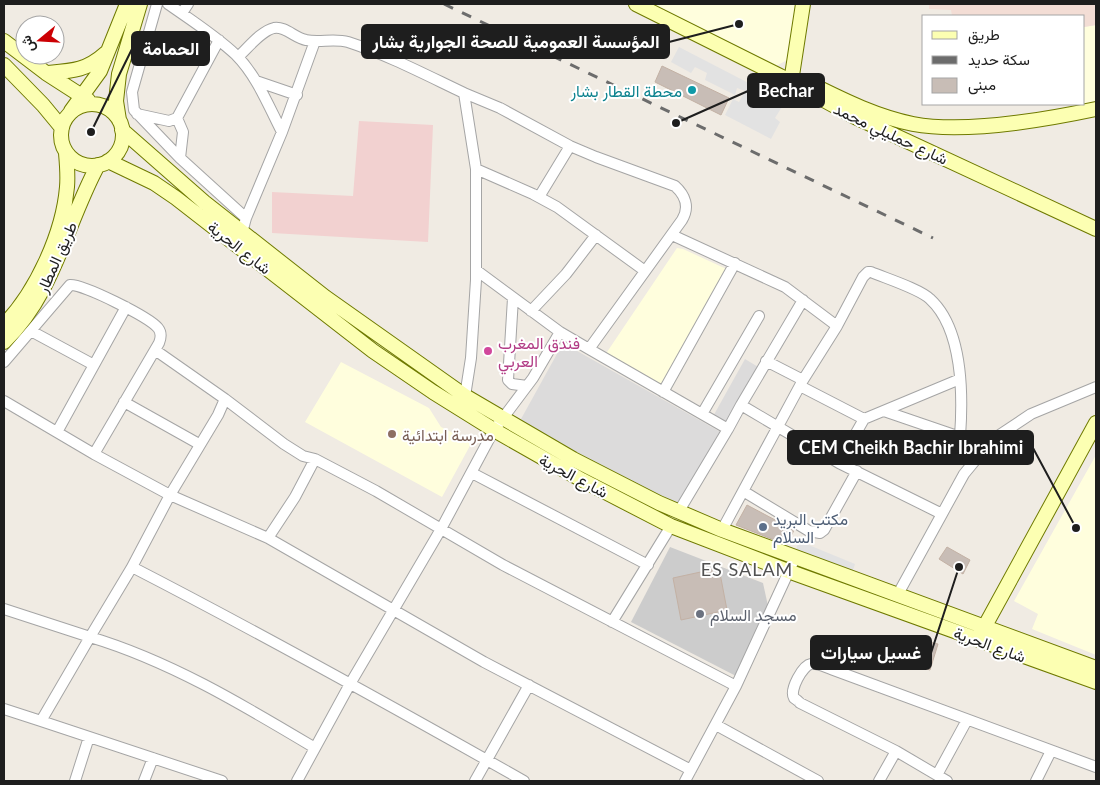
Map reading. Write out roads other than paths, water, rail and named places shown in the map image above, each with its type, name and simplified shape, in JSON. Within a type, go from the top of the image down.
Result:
[{"type":"main road","points":[[127,4],[100,71],[66,117],[62,128],[61,138],[66,153],[80,164],[89,166],[103,163],[115,155],[120,148],[122,139],[121,125],[116,101],[119,74],[140,4]]},
{"type":"main road","name":"شارع حمليلي محمد","points":[[636,4],[855,117],[1096,229]]},
{"type":"main road","points":[[803,4],[797,86],[813,85],[881,115],[914,124],[942,127],[1015,123],[1096,109]]},
{"type":"main road","points":[[4,42],[93,104],[108,109],[121,125]]},
{"type":"main road","points":[[46,73],[84,69],[95,63],[110,49]]},
{"type":"main road","points":[[4,65],[43,105],[62,128]]},
{"type":"main road","points":[[71,111],[77,107],[93,104]]},
{"type":"main road","name":"شارع الحرية","points":[[121,125],[204,202],[326,298],[465,396],[574,459],[659,503],[722,530],[898,594],[982,633],[1096,682]]},
{"type":"main road","name":"طريق المطار","points":[[4,325],[22,305],[50,252],[63,212],[67,187],[66,153]]},
{"type":"main road","name":"شارع الحرية","points":[[103,163],[154,183],[176,198],[373,351],[433,392],[538,457],[671,526],[788,571],[1096,668]]},
{"type":"main road","name":"طريق المطار","points":[[4,342],[21,324],[47,282],[62,250],[84,190],[103,163]]},
{"type":"main road","points":[[982,633],[1096,423]]},
{"type":"street","points":[[157,4],[132,92],[132,104],[137,114],[180,158],[246,218]]},
{"type":"street","points":[[168,4],[238,57],[256,81],[282,132]]},
{"type":"street","points":[[182,13],[188,4]]},
{"type":"street","points":[[238,57],[265,32],[274,28],[280,28],[306,40],[347,42],[388,58],[500,108],[596,158],[675,186],[681,192],[686,207],[686,214],[589,349]]},
{"type":"street","points":[[137,114],[169,121],[177,118],[218,40]]},
{"type":"street","points":[[242,233],[246,218],[297,95],[315,41]]},
{"type":"street","points":[[256,81],[297,95]]},
{"type":"street","points":[[464,93],[476,169],[476,270],[470,358],[465,396]]},
{"type":"street","points":[[177,118],[183,132],[180,158]]},
{"type":"street","points":[[539,197],[570,146]]},
{"type":"street","points":[[476,169],[557,207],[644,271]]},
{"type":"street","points":[[531,311],[566,274],[596,235]]},
{"type":"street","points":[[672,235],[784,287],[836,326]]},
{"type":"street","points":[[663,392],[735,263]]},
{"type":"street","points":[[476,270],[560,332],[728,429]]},
{"type":"street","points":[[722,530],[801,383],[865,274],[871,272],[902,284],[930,298],[949,324],[959,363],[960,437]]},
{"type":"street","points":[[4,362],[70,285],[80,286],[126,307],[157,327],[161,338],[94,454]]},
{"type":"street","points":[[513,298],[508,380],[512,384],[527,386]]},
{"type":"street","points":[[679,511],[803,300]]},
{"type":"street","points":[[57,432],[126,307]]},
{"type":"street","points":[[702,414],[759,316]]},
{"type":"street","points":[[31,331],[94,365]]},
{"type":"street","points":[[297,781],[350,684],[472,473],[494,430],[527,386],[560,332]]},
{"type":"street","points":[[155,350],[226,399],[284,444],[303,456],[315,459],[376,491],[503,565],[736,686]]},
{"type":"street","points":[[766,361],[864,418]]},
{"type":"street","points":[[839,463],[864,418],[960,379]]},
{"type":"street","points":[[898,594],[964,474],[992,440],[1031,414],[1096,387]]},
{"type":"street","points":[[41,721],[132,567],[170,495],[226,399]]},
{"type":"street","points":[[4,402],[170,495],[268,538],[429,631],[691,770]]},
{"type":"street","points":[[124,402],[199,444]]},
{"type":"street","points":[[741,405],[839,463],[942,514]]},
{"type":"street","points":[[884,411],[960,437],[985,448]]},
{"type":"street","points":[[268,538],[315,459]]},
{"type":"street","points":[[743,491],[809,531],[820,533],[824,530],[856,470]]},
{"type":"street","points":[[472,473],[648,565]]},
{"type":"street","points":[[612,622],[671,526]]},
{"type":"street","points":[[685,781],[736,686],[795,558]]},
{"type":"street","points":[[132,567],[350,684],[524,781]]},
{"type":"street","points":[[4,608],[120,646],[158,662],[203,684],[314,748]]},
{"type":"street","points":[[947,781],[896,751],[800,703],[794,698],[792,691],[807,666],[814,664],[831,669],[1096,767]]},
{"type":"street","points":[[475,781],[529,685]]},
{"type":"street","points":[[4,709],[220,781]]},
{"type":"street","points":[[937,775],[967,720]]},
{"type":"street","points":[[716,725],[818,781]]},
{"type":"street","points":[[75,781],[89,737]]},
{"type":"street","points":[[879,781],[896,751]]},
{"type":"street","points":[[1036,781],[1051,751]]},
{"type":"street","points":[[144,781],[153,758]]},
{"type":"railway","points":[[444,4],[933,238]]},
{"type":"place","name":"المؤسسة العمومية للصحة الجوارية بشار","points":[[739,24]]},
{"type":"place","name":"محطة القطار بشار","points":[[692,90]]},
{"type":"place","name":"Bechar","points":[[676,123]]},
{"type":"place","name":"الحمامة","points":[[91,132]]},
{"type":"place","name":"فندق المغرب العربي","points":[[488,351]]},
{"type":"place","name":"مدرسة ابتدائية","points":[[392,434]]},
{"type":"place","name":"مكتب البريد السلام","points":[[763,527]]},
{"type":"place","name":"CEM Cheikh Bachir Ibrahimi","points":[[1076,528]]},
{"type":"place","name":"غسيل سيارات","points":[[959,567]]},
{"type":"place","name":"مسجد السلام","points":[[700,614]]},
{"type":"district","name":"ES SALAM","points":[[747,569]]}]
